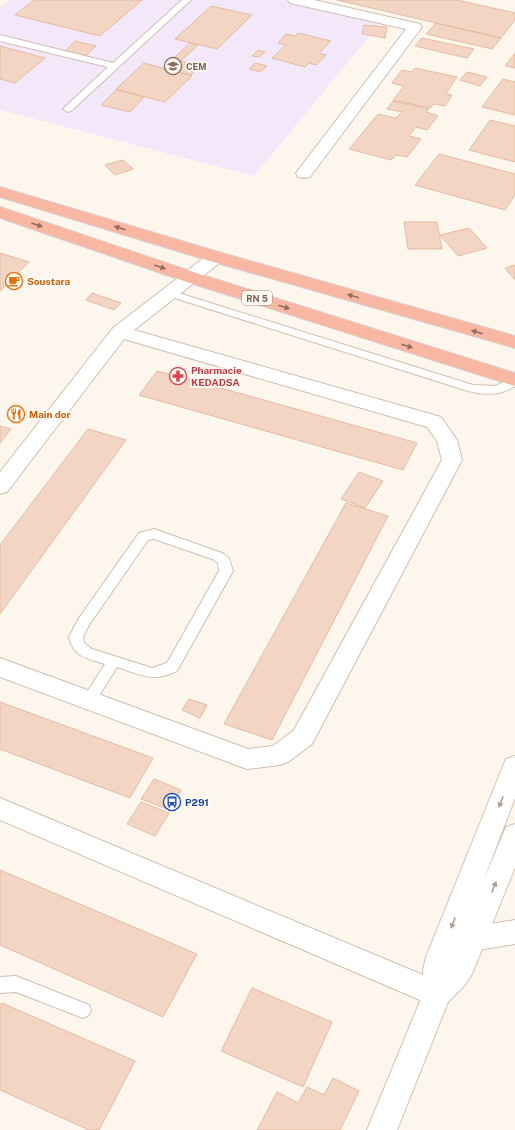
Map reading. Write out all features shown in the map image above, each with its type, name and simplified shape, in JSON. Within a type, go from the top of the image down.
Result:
[{"type":"highway","points":[[0,192],[216,257],[515,342]]},
{"type":"highway","name":"RN 5","points":[[0,212],[190,277],[515,380]]},
{"type":"street","points":[[295,0],[415,27],[304,173]]},
{"type":"street","points":[[0,487],[120,332],[216,257]]},
{"type":"street","points":[[0,667],[247,759],[279,755],[303,737],[452,460],[447,440],[434,422],[120,332]]},
{"type":"street","points":[[437,994],[437,970],[440,957],[515,766]]},
{"type":"street","points":[[0,809],[437,994]]},
{"type":"street","points":[[382,1130],[437,994],[458,971],[515,837]]},
{"type":"street","points":[[472,939],[515,932]]},
{"type":"lane","points":[[68,109],[187,0]]},
{"type":"lane","points":[[0,38],[115,66]]},
{"type":"lane","points":[[169,293],[472,388],[482,390],[499,390],[515,380]]},
{"type":"lane","points":[[154,534],[217,556],[224,561],[226,571],[172,667],[164,671],[152,673],[114,662],[87,653],[78,646],[76,637],[84,622],[144,536],[154,534]]},
{"type":"lane","points":[[89,700],[114,662]]},
{"type":"lane","points":[[0,985],[16,984],[83,1010]]},
{"type":"shaded area","name":"CEM","points":[[10,0],[285,0],[382,21],[254,176],[0,110],[0,8]]},
{"type":"building","points":[[34,0],[142,0],[100,36],[15,15]]},
{"type":"building","points":[[337,0],[457,0],[515,13],[515,20],[501,38]]},
{"type":"building","points":[[211,6],[252,15],[217,49],[175,39]]},
{"type":"building","points":[[436,23],[501,38],[492,49],[426,34]]},
{"type":"building","points":[[364,25],[387,27],[385,38],[362,34]]},
{"type":"building","points":[[298,33],[331,41],[319,53],[326,55],[316,65],[309,63],[305,67],[272,58],[286,45],[278,43],[286,34],[295,36]]},
{"type":"building","points":[[422,38],[474,49],[467,58],[415,46]]},
{"type":"building","points":[[75,41],[96,46],[85,57],[64,52]]},
{"type":"building","points":[[190,43],[198,45],[171,70],[163,68]]},
{"type":"building","points":[[0,46],[45,58],[15,83],[0,79]]},
{"type":"building","points":[[258,50],[265,52],[259,57],[252,56]]},
{"type":"building","points":[[515,53],[515,68],[505,66]]},
{"type":"building","points":[[180,61],[200,66],[191,75],[171,70]]},
{"type":"building","points":[[144,63],[192,76],[165,102],[116,89]]},
{"type":"building","points":[[255,63],[267,66],[260,72],[249,69]]},
{"type":"building","points":[[415,68],[457,77],[446,94],[452,95],[445,106],[434,104],[430,108],[393,100],[404,86],[392,83],[402,70],[412,72]]},
{"type":"building","points":[[467,72],[487,77],[480,86],[460,80]]},
{"type":"building","points":[[503,79],[515,82],[515,115],[482,107]]},
{"type":"building","points":[[116,90],[144,97],[130,112],[101,105]]},
{"type":"building","points":[[393,101],[429,109],[426,112],[438,116],[427,130],[416,127],[409,136],[421,139],[407,157],[396,155],[391,160],[349,149],[378,114],[396,118],[402,112],[387,109]]},
{"type":"building","points":[[490,120],[515,126],[515,162],[469,150]]},
{"type":"building","points":[[439,154],[515,174],[515,195],[505,210],[415,185]]},
{"type":"building","points":[[123,160],[133,169],[115,175],[105,165]]},
{"type":"building","points":[[404,222],[437,222],[442,249],[408,249]]},
{"type":"building","points":[[469,228],[487,248],[458,256],[440,235]]},
{"type":"building","points":[[0,253],[29,262],[0,291]]},
{"type":"building","points":[[515,265],[515,280],[505,268]]},
{"type":"building","points":[[92,293],[121,303],[114,310],[86,300]]},
{"type":"building","points":[[157,371],[417,443],[403,470],[139,395]]},
{"type":"building","points":[[0,426],[11,429],[0,443]]},
{"type":"building","points":[[88,429],[126,440],[0,614],[0,545]]},
{"type":"building","points":[[359,472],[383,481],[365,508],[341,499]]},
{"type":"building","points":[[346,503],[388,516],[272,740],[224,724]]},
{"type":"building","points":[[189,699],[207,705],[200,718],[182,710]]},
{"type":"building","points":[[0,702],[153,758],[130,798],[0,749]]},
{"type":"building","points":[[154,779],[181,790],[170,810],[141,799]]},
{"type":"building","points":[[141,802],[169,813],[155,836],[127,824]]},
{"type":"building","points":[[0,870],[197,954],[163,1017],[0,945]]},
{"type":"building","points":[[252,988],[332,1022],[303,1087],[221,1051]]},
{"type":"building","points":[[2,1003],[135,1061],[99,1130],[89,1130],[0,1090],[0,1006]]},
{"type":"building","points":[[333,1078],[359,1091],[340,1130],[257,1130],[277,1092],[298,1103],[307,1087],[324,1095]]},
{"type":"place","name":"CEM","points":[[173,66]]},
{"type":"place","name":"Soustara","points":[[14,281]]},
{"type":"place","name":"Pharmacie KEDADSA","points":[[178,376]]},
{"type":"place","name":"Main dor","points":[[16,414]]},
{"type":"place","name":"P291","points":[[172,802]]}]
